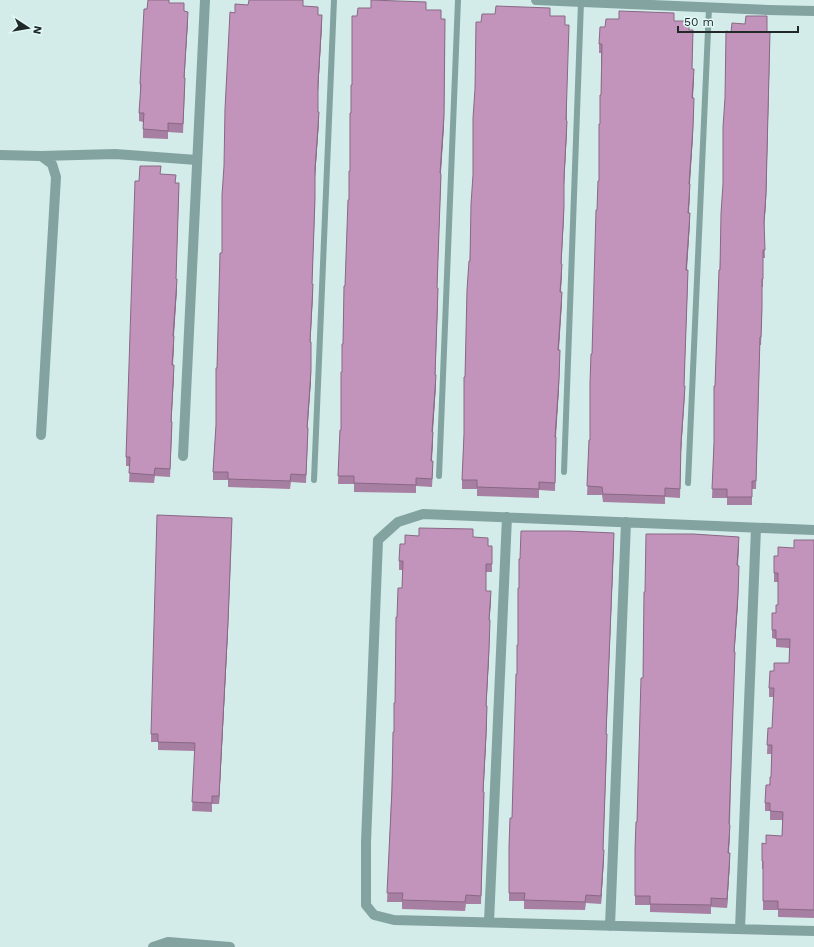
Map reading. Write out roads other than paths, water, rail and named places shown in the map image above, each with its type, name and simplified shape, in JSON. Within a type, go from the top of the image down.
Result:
[{"type":"street","points":[[183,456],[205,0]]},
{"type":"street","points":[[536,0],[641,2],[708,8],[814,11]]},
{"type":"street","points":[[768,0],[768,10]]},
{"type":"street","points":[[0,155],[41,156],[115,154],[197,160]]},
{"type":"street","points":[[41,156],[52,164],[56,177],[42,435]]},
{"type":"street","points":[[814,530],[423,514],[398,522],[378,540],[366,842],[366,905],[374,915],[394,920],[814,931]]},
{"type":"street","points":[[489,922],[507,517]]},
{"type":"street","points":[[610,926],[626,522]]},
{"type":"street","points":[[740,929],[756,528]]},
{"type":"street","points":[[152,947],[168,942],[230,947]]},
{"type":"lane","points":[[314,480],[334,0]]},
{"type":"lane","points":[[439,476],[458,0]]},
{"type":"lane","points":[[564,472],[581,2]]},
{"type":"lane","points":[[688,483],[708,8]]}]
